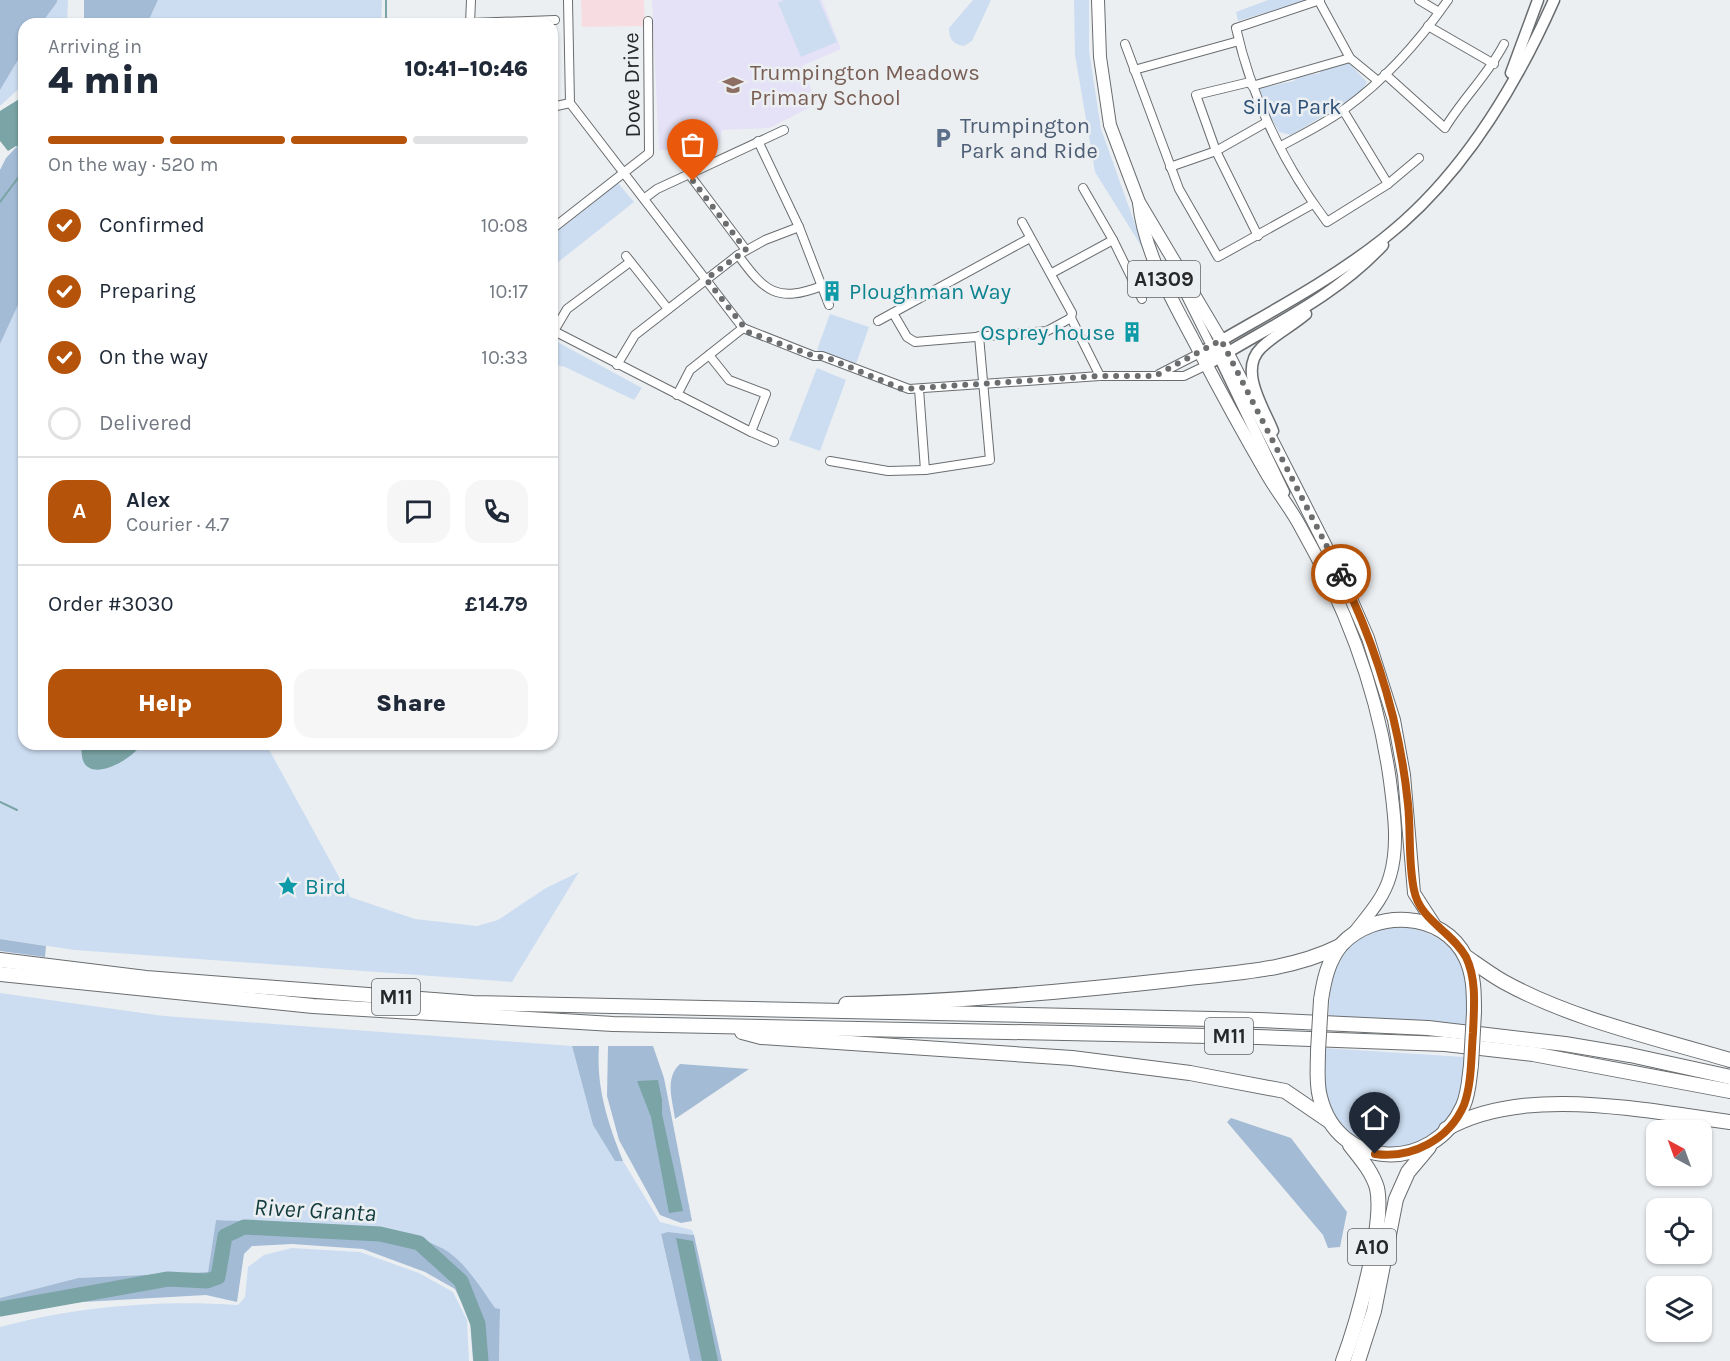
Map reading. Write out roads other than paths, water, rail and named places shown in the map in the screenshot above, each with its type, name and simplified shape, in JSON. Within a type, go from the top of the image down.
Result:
[{"type":"highway","points":[[1730,1060],[1647,1035],[1536,997],[1502,981],[1465,956],[1455,943],[1436,927],[1418,921],[1393,919],[1372,924],[1353,934],[1340,946],[1326,972],[1321,1000],[1318,1051],[1320,1096],[1329,1121],[1346,1140],[1375,1154],[1396,1155],[1417,1150],[1441,1134],[1479,1115],[1563,1105],[1631,1109],[1730,1122]]},
{"type":"highway","name":"M11","points":[[794,1011],[843,1004],[1069,992],[1302,963],[1340,946]]},
{"type":"highway","points":[[1441,1134],[1464,1105],[1471,1065],[1474,988],[1465,956]]},
{"type":"highway","name":"M11","points":[[0,960],[146,978],[473,1003],[1259,1020],[1428,1028],[1565,1044],[1630,1055],[1730,1077]]},
{"type":"highway","name":"M11","points":[[0,974],[313,1006],[613,1024],[1258,1036],[1445,1044],[1543,1056],[1730,1091]]},
{"type":"highway","name":"M11","points":[[725,1027],[761,1037],[1072,1058],[1190,1072],[1285,1091],[1329,1121]]},
{"type":"highway","name":"A10","points":[[1358,1361],[1374,1311],[1401,1185],[1441,1134]]},
{"type":"highway","name":"A10","points":[[1343,1361],[1367,1275],[1378,1199],[1374,1179],[1346,1140]]},
{"type":"main road","name":"A1309","points":[[1098,0],[1100,57],[1108,116],[1120,157],[1139,202],[1154,223],[1207,356]]},
{"type":"main road","name":"A1309","points":[[1139,202],[1141,224],[1146,239],[1269,478],[1300,525],[1339,606],[1365,671],[1386,751],[1392,796],[1395,856],[1391,874],[1379,901],[1353,934]]},
{"type":"main road","name":"A1309","points":[[1207,356],[1222,356],[1288,471],[1357,611],[1386,692],[1404,775],[1414,893],[1436,927]]},
{"type":"street","points":[[470,18],[471,0]]},
{"type":"street","points":[[568,0],[570,103],[645,198],[742,328],[814,356],[846,365],[902,389],[1100,376],[1184,376],[1207,356],[1333,275],[1403,222]]},
{"type":"street","points":[[1419,0],[1439,12]]},
{"type":"street","points":[[1281,146],[1343,110],[1378,81],[1428,26],[1448,0]]},
{"type":"street","points":[[1498,104],[1538,0]]},
{"type":"street","points":[[1288,471],[1254,383],[1252,363],[1261,348],[1348,279],[1446,176],[1498,104],[1537,39],[1554,0]]},
{"type":"street","points":[[1378,81],[1350,58],[1319,1],[1236,28],[1251,84],[1267,122],[1313,204],[1328,222],[1388,183],[1419,158]]},
{"type":"street","name":"Dove Drive","points":[[624,172],[650,153],[648,21]]},
{"type":"street","points":[[1428,26],[1494,64]]},
{"type":"street","points":[[1134,70],[1239,41]]},
{"type":"street","points":[[1125,44],[1152,112],[1170,167],[1192,217],[1218,257],[1313,204]]},
{"type":"street","points":[[1385,74],[1445,128],[1461,101],[1494,64],[1503,44]]},
{"type":"street","points":[[1258,236],[1216,151],[1196,95],[1251,84],[1350,58]]},
{"type":"street","points":[[558,107],[564,107],[570,103]]},
{"type":"street","points":[[1343,110],[1388,183]]},
{"type":"street","points":[[1170,167],[1216,151],[1267,122]]},
{"type":"street","points":[[645,198],[657,189],[784,130]]},
{"type":"street","points":[[758,141],[799,227],[830,304]]},
{"type":"street","points":[[558,224],[624,172]]},
{"type":"street","points":[[689,174],[746,250]]},
{"type":"street","points":[[1083,188],[1113,240],[1142,299]]},
{"type":"street","points":[[1022,222],[1052,273],[1100,376]]},
{"type":"street","points":[[617,365],[630,341],[706,279],[746,250],[799,227]]},
{"type":"street","points":[[878,321],[1030,237]]},
{"type":"street","points":[[1052,273],[1113,240]]},
{"type":"street","points":[[738,255],[763,286],[784,294],[796,295],[822,286]]},
{"type":"street","points":[[558,324],[567,309],[628,259],[668,309]]},
{"type":"street","points":[[1155,376],[1207,356],[1222,356],[1299,312],[1348,279]]},
{"type":"street","points":[[893,313],[907,337],[915,342],[1047,331],[1071,318]]},
{"type":"street","points":[[677,395],[690,370],[742,328]]},
{"type":"street","points":[[558,333],[617,365],[774,442]]},
{"type":"street","points":[[830,461],[888,471],[925,470],[990,460],[979,336]]},
{"type":"street","points":[[709,355],[729,380],[766,394],[751,432]]},
{"type":"street","points":[[1222,356],[1300,525]]},
{"type":"street","points":[[919,389],[925,470]]},
{"type":"waterway","points":[[386,0],[386,18]]},
{"type":"waterway","points":[[0,202],[18,178]]},
{"type":"waterway","points":[[0,802],[17,810]]},
{"type":"waterway","name":"River Granta","points":[[0,1309],[168,1279],[207,1281],[218,1277],[225,1236],[244,1227],[380,1234],[419,1243],[461,1281],[478,1324],[481,1361]]},
{"type":"place","name":"Trumpington Meadows Primary School","points":[[733,85]]},
{"type":"place","name":"Trumpington Park and Ride","points":[[943,138]]},
{"type":"place","name":"Ploughman Way","points":[[832,291]]},
{"type":"place","name":"Osprey house","points":[[1132,332]]},
{"type":"place","name":"Bird","points":[[288,886]]},
{"type":"park label","name":"Silva Park","points":[[1292,106]]}]
